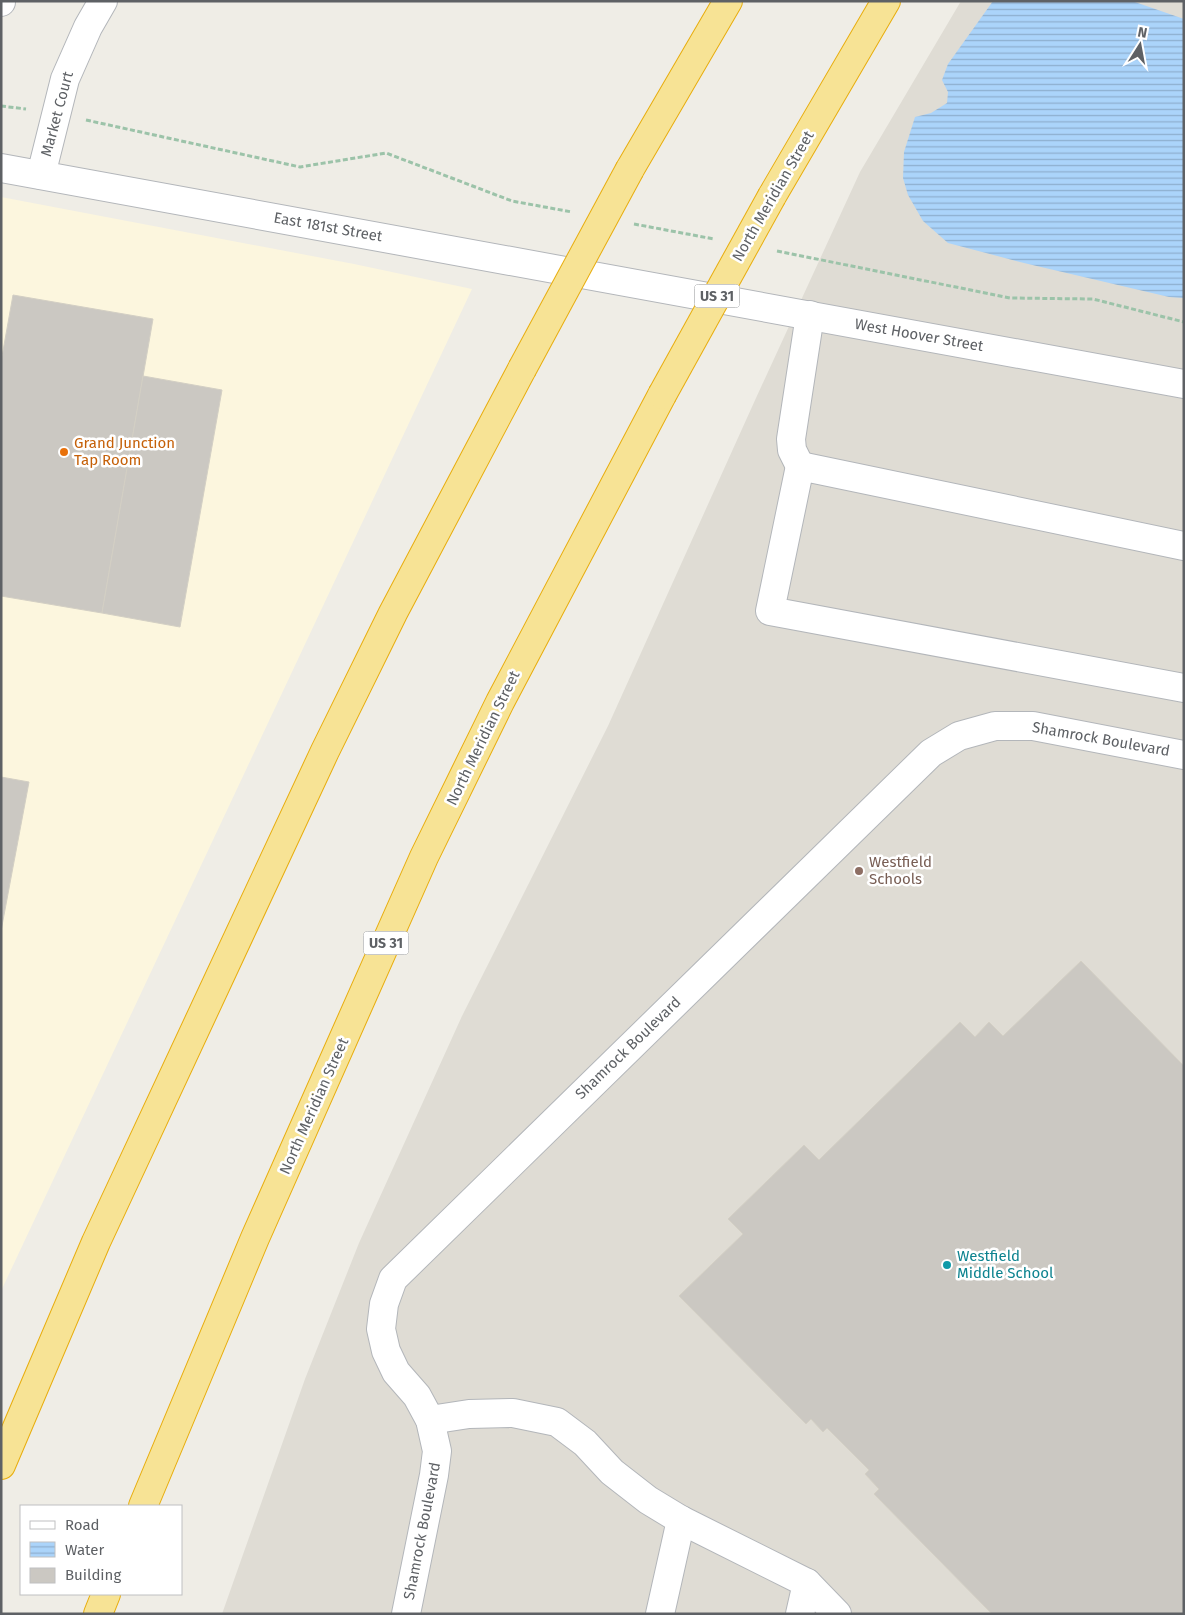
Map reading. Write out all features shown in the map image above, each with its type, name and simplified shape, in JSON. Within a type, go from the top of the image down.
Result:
[{"type":"highway","points":[[1,1465],[96,1242],[325,750],[393,613],[630,170],[728,1]]},
{"type":"highway","name":"North Meridian Street","points":[[143,1505],[255,1238],[424,858],[518,668],[662,395],[772,196],[886,1]]},
{"type":"highway","points":[[98,1614],[106,1595]]},
{"type":"street","name":"Market Court","points":[[41,175],[65,79],[88,27],[103,1]]},
{"type":"street","name":"East 181st Street","points":[[1,168],[655,286]]},
{"type":"street","name":"West Hoover Street","points":[[655,286],[1184,384]]},
{"type":"street","points":[[810,315],[791,439],[792,450],[800,466],[770,611],[1184,688]]},
{"type":"street","points":[[800,466],[1184,546]]},
{"type":"street","name":"Shamrock Boulevard","points":[[406,1614],[434,1475],[437,1450],[430,1420],[417,1396],[396,1372],[386,1351],[381,1329],[384,1304],[393,1279],[931,753],[958,736],[995,726],[1033,726],[1184,754]]},
{"type":"street","points":[[430,1420],[469,1414],[513,1413],[557,1422],[585,1443],[612,1472],[648,1500],[681,1520],[807,1583],[837,1614]]},
{"type":"street","points":[[660,1614],[681,1520]]},
{"type":"street","points":[[800,1614],[807,1583]]},
{"type":"shaded area","name":"Westfield Schools","points":[[961,1],[1184,1],[1184,1614],[222,1614],[305,1379],[359,1243],[462,1016],[608,726],[860,172]]},
{"type":"shaded area","points":[[1,197],[354,264],[472,289],[1,1291]]},
{"type":"water","points":[[993,1],[1132,1],[1184,19],[1184,298],[1169,297],[948,243],[923,221],[908,195],[903,178],[904,152],[915,117],[931,113],[947,103],[948,92],[942,80],[948,64]]},
{"type":"building","points":[[13,295],[153,319],[102,613],[1,596],[1,362]]},
{"type":"building","points":[[143,376],[222,390],[180,627],[102,613]]},
{"type":"building","points":[[1,777],[29,782],[1,931]]},
{"type":"building","name":"Westfield Middle School","points":[[1081,961],[1184,1066],[1184,1614],[992,1614],[874,1494],[879,1489],[865,1474],[869,1470],[827,1428],[823,1432],[811,1419],[806,1424],[679,1296],[743,1234],[728,1219],[804,1145],[819,1160],[960,1022],[975,1037],[989,1022],[1003,1036]]},
{"type":"place","name":"Grand Junction Tap Room","points":[[64,452]]},
{"type":"place","name":"Westfield Schools","points":[[859,871]]},
{"type":"place","name":"Westfield Middle School","points":[[947,1265]]}]
